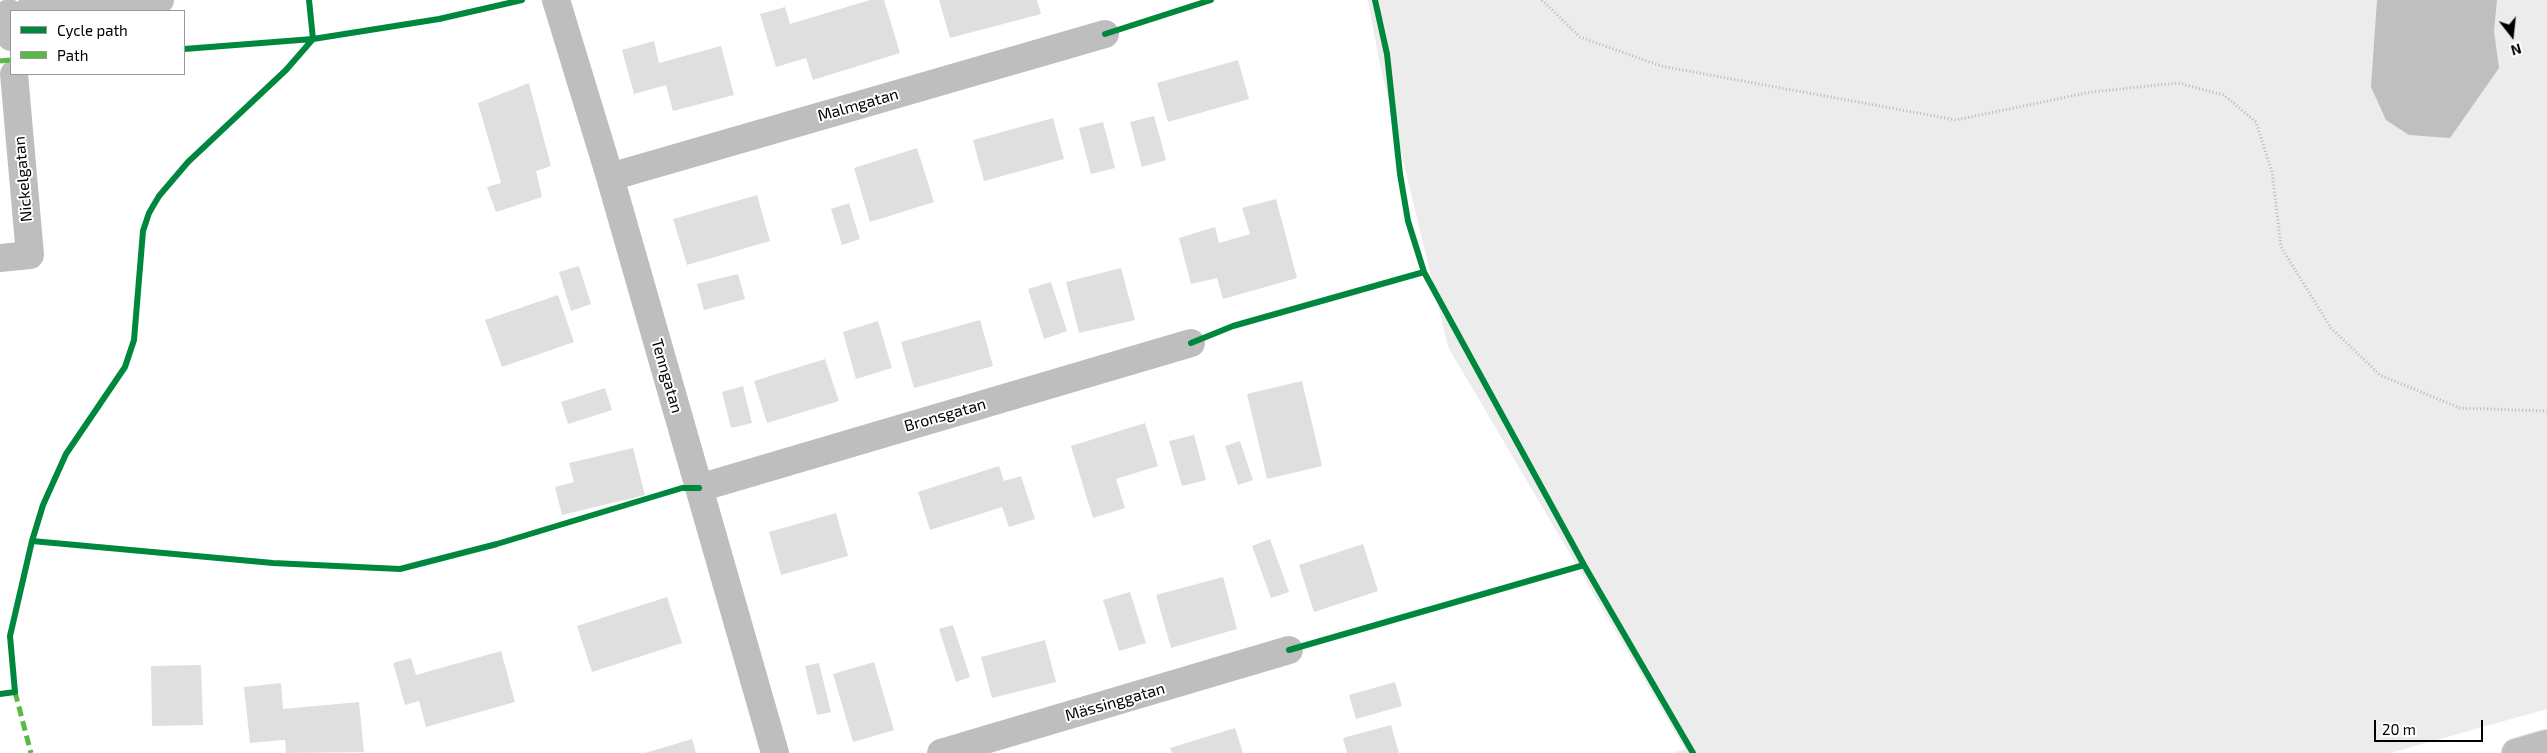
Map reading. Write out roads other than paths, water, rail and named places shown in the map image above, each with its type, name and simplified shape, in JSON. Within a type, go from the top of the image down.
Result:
[{"type":"street","points":[[73,10],[160,0]]},
{"type":"street","name":"Tenngatan","points":[[556,0],[610,177],[775,753]]},
{"type":"street","name":"Malmgatan","points":[[610,177],[1106,34]]},
{"type":"street","name":"Nickelgatan","points":[[0,258],[30,255],[14,75]]},
{"type":"street","name":"Bronsgatan","points":[[699,488],[1191,343]]},
{"type":"street","name":"Mässinggatan","points":[[941,753],[1289,650]]},
{"type":"street","points":[[2516,753],[2547,744]]}]
